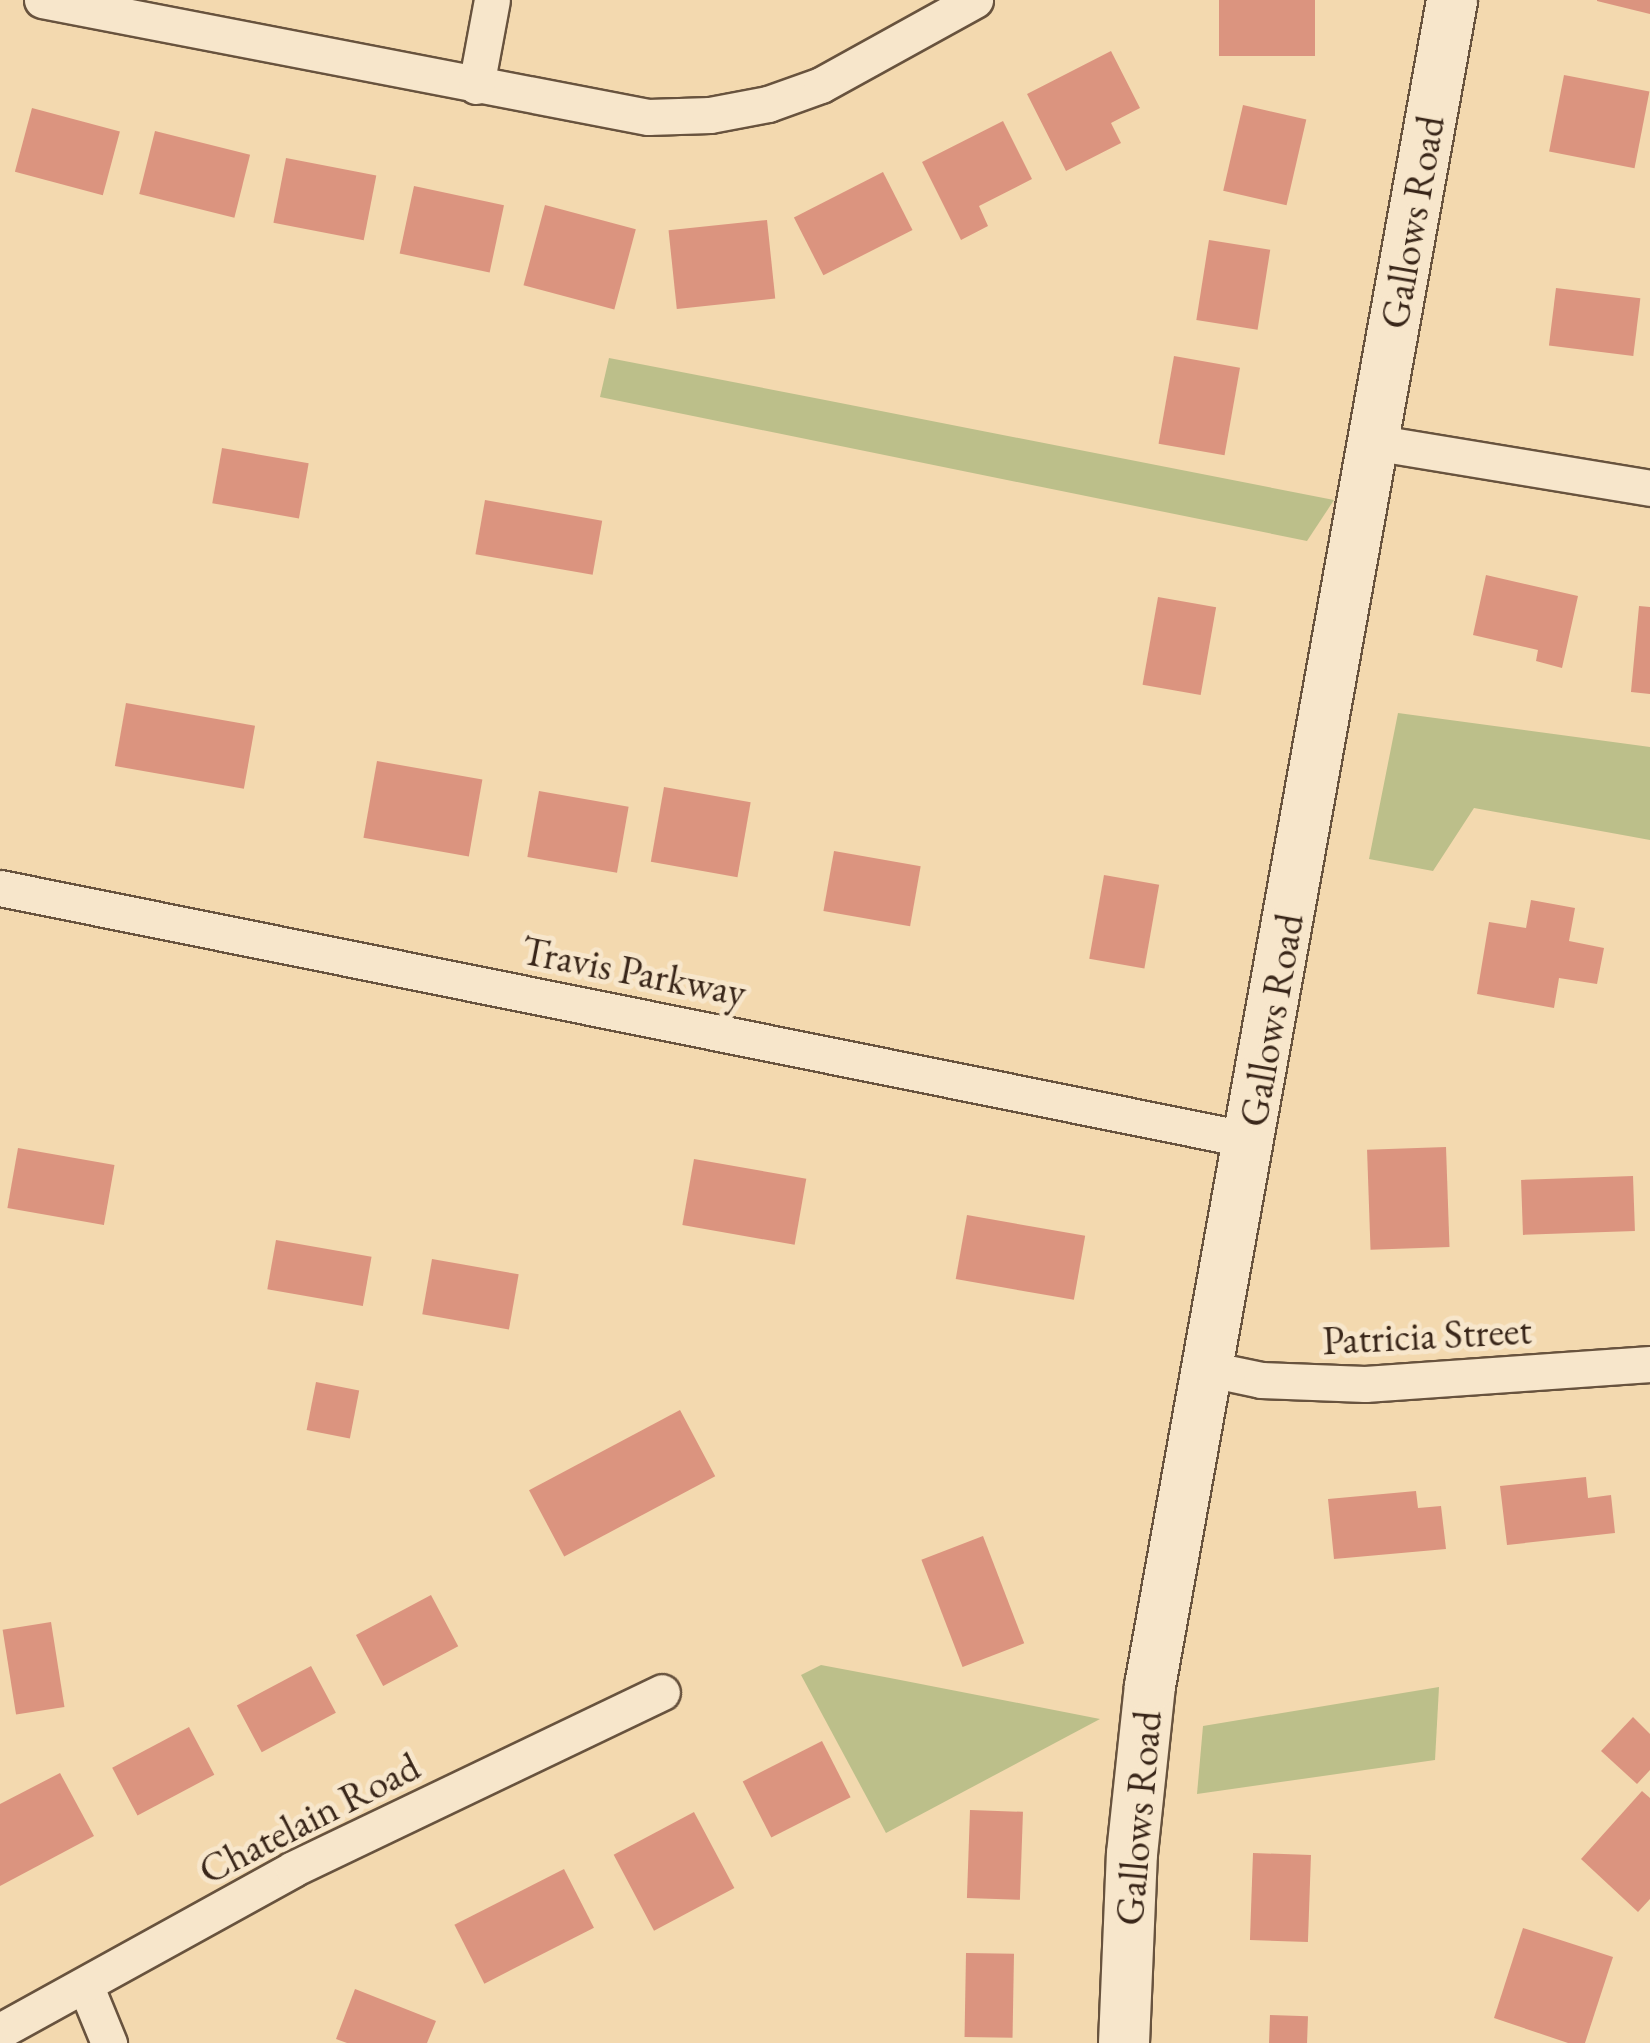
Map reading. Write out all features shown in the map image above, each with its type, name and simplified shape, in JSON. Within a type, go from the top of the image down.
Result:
[{"type":"main road","name":"Gallows Road","points":[[1124,2043],[1132,1854],[1150,1686],[1210,1369],[1452,0]]},
{"type":"street","points":[[42,0],[648,117],[710,115],[768,104],[822,84],[975,0]]},
{"type":"street","points":[[476,86],[492,0]]},
{"type":"street","points":[[1374,442],[1650,488]]},
{"type":"street","name":"Travis Parkway","points":[[0,888],[1250,1140]]},
{"type":"street","name":"Patricia Street","points":[[1210,1369],[1276,1381],[1365,1384],[1650,1364]]},
{"type":"street","name":"Chatelain Road","points":[[0,2032],[293,1869],[662,1692]]},
{"type":"street","points":[[86,1987],[109,2043]]},
{"type":"green space","points":[[609,358],[1334,500],[1307,541],[600,397]]},
{"type":"green space","points":[[1398,713],[1650,747],[1650,840],[1474,808],[1433,871],[1369,859]]},
{"type":"green space","points":[[821,1665],[1100,1719],[886,1833],[801,1675]]},
{"type":"green space","points":[[1439,1687],[1435,1760],[1197,1794],[1203,1726]]},
{"type":"building","points":[[1219,0],[1315,0],[1315,56],[1219,56]]},
{"type":"building","points":[[1650,0],[1650,14],[1597,1]]},
{"type":"building","points":[[1111,51],[1140,108],[1111,123],[1121,143],[1066,171],[1027,94]]},
{"type":"building","points":[[1564,75],[1649,92],[1635,168],[1549,152]]},
{"type":"building","points":[[1243,105],[1306,120],[1287,205],[1223,191]]},
{"type":"building","points":[[32,108],[120,132],[103,195],[15,172]]},
{"type":"building","points":[[1003,121],[1032,179],[979,206],[988,226],[961,240],[922,162]]},
{"type":"building","points":[[155,131],[250,155],[234,218],[139,194]]},
{"type":"building","points":[[286,158],[376,176],[364,240],[273,223]]},
{"type":"building","points":[[883,172],[913,230],[823,275],[794,217]]},
{"type":"building","points":[[414,186],[504,205],[490,273],[400,253]]},
{"type":"building","points":[[545,205],[636,229],[614,310],[524,285]]},
{"type":"building","points":[[767,220],[775,299],[677,309],[669,230]]},
{"type":"building","points":[[1209,240],[1270,250],[1258,330],[1196,320]]},
{"type":"building","points":[[1556,288],[1640,298],[1633,356],[1549,346]]},
{"type":"building","points":[[1174,356],[1240,368],[1225,455],[1159,444]]},
{"type":"building","points":[[222,448],[309,463],[299,518],[212,503]]},
{"type":"building","points":[[485,500],[602,521],[593,575],[475,554]]},
{"type":"building","points":[[1486,575],[1578,596],[1562,668],[1536,661],[1538,650],[1473,635]]},
{"type":"building","points":[[1158,597],[1216,607],[1201,695],[1143,685]]},
{"type":"building","points":[[1639,606],[1650,607],[1650,694],[1631,692]]},
{"type":"building","points":[[126,703],[255,726],[244,789],[115,766]]},
{"type":"building","points":[[377,761],[482,780],[469,856],[363,838]]},
{"type":"building","points":[[664,787],[751,802],[737,877],[651,862]]},
{"type":"building","points":[[539,791],[629,807],[617,873],[527,857]]},
{"type":"building","points":[[834,851],[921,866],[910,926],[823,911]]},
{"type":"building","points":[[1104,875],[1159,885],[1144,968],[1089,959]]},
{"type":"building","points":[[1531,900],[1575,908],[1569,941],[1604,948],[1597,984],[1559,978],[1554,1008],[1477,994],[1489,922],[1526,928]]},
{"type":"building","points":[[1446,1147],[1449,1247],[1371,1250],[1367,1150]]},
{"type":"building","points":[[18,1148],[115,1165],[104,1225],[7,1208]]},
{"type":"building","points":[[694,1159],[806,1179],[795,1245],[682,1225]]},
{"type":"building","points":[[1633,1176],[1635,1231],[1523,1235],[1521,1180]]},
{"type":"building","points":[[967,1215],[1085,1236],[1074,1300],[956,1279]]},
{"type":"building","points":[[276,1240],[372,1257],[363,1306],[267,1289]]},
{"type":"building","points":[[432,1259],[519,1274],[509,1329],[422,1314]]},
{"type":"building","points":[[316,1382],[359,1390],[350,1438],[307,1430]]},
{"type":"building","points":[[680,1410],[715,1476],[564,1557],[529,1490]]},
{"type":"building","points":[[1586,1477],[1588,1498],[1611,1495],[1615,1533],[1507,1545],[1500,1486]]},
{"type":"building","points":[[1416,1491],[1418,1508],[1441,1506],[1446,1549],[1334,1559],[1328,1499]]},
{"type":"building","points":[[983,1536],[1024,1643],[963,1667],[921,1560]]},
{"type":"building","points":[[431,1595],[458,1646],[383,1686],[356,1635]]},
{"type":"building","points":[[51,1622],[64,1707],[16,1715],[3,1630]]},
{"type":"building","points":[[311,1666],[336,1713],[262,1752],[237,1705]]},
{"type":"building","points":[[1633,1717],[1650,1734],[1650,1770],[1637,1784],[1601,1751]]},
{"type":"building","points":[[189,1727],[214,1775],[138,1816],[112,1768]]},
{"type":"building","points":[[822,1741],[851,1797],[771,1838],[743,1781]]},
{"type":"building","points":[[60,1773],[94,1836],[0,1886],[0,1804]]},
{"type":"building","points":[[1642,1791],[1650,1798],[1650,1899],[1638,1912],[1581,1859]]},
{"type":"building","points":[[970,1810],[1023,1812],[1020,1900],[967,1898]]},
{"type":"building","points":[[694,1812],[734,1888],[654,1931],[614,1855]]},
{"type":"building","points":[[1253,1853],[1311,1855],[1308,1942],[1250,1940]]},
{"type":"building","points":[[564,1869],[594,1928],[484,1984],[454,1925]]},
{"type":"building","points":[[1523,1928],[1613,1957],[1585,2043],[1568,2043],[1494,2018]]},
{"type":"building","points":[[966,1953],[1014,1954],[1013,2038],[965,2037]]},
{"type":"building","points":[[355,1989],[436,2021],[427,2043],[347,2043],[336,2039]]},
{"type":"building","points":[[1270,2015],[1308,2016],[1307,2043],[1269,2043]]}]
